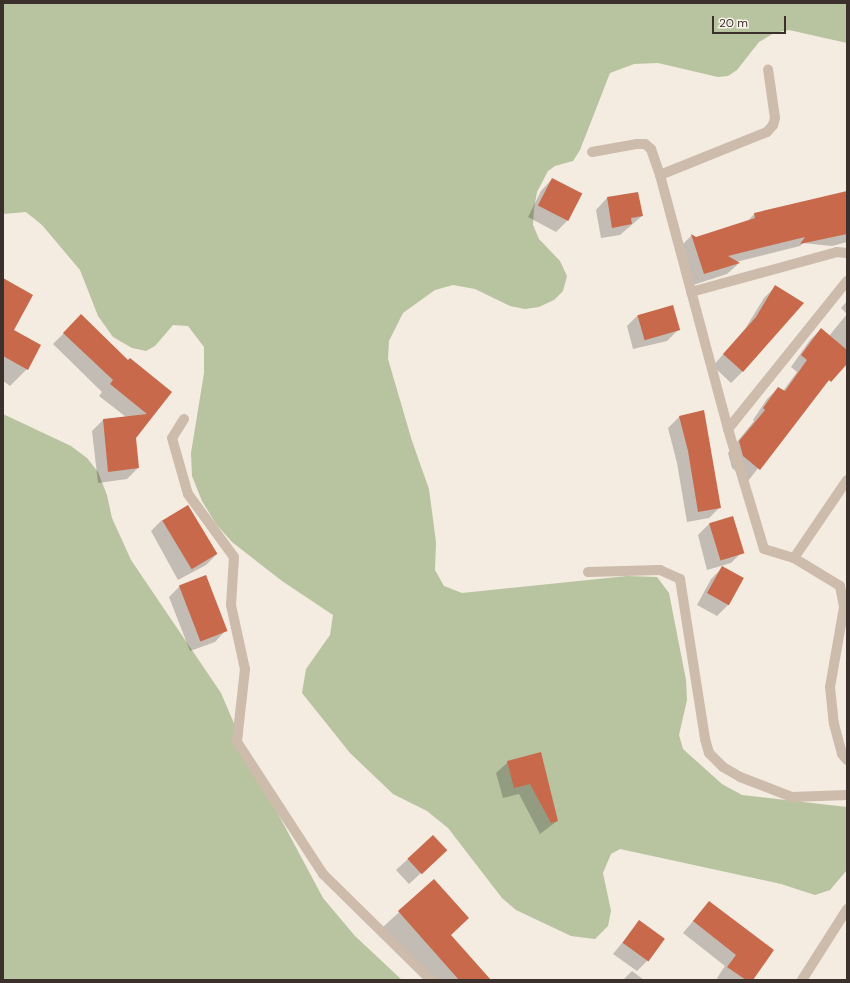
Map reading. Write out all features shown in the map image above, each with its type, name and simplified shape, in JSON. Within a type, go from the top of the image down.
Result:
[{"type":"street","points":[[660,175],[767,132],[773,125],[775,118],[768,69]]},
{"type":"street","points":[[592,152],[646,144],[651,150],[660,175],[728,430],[764,548],[794,558],[840,586],[844,607],[830,687],[834,724],[842,754],[847,760]]},
{"type":"street","points":[[691,292],[837,252],[847,253]]},
{"type":"street","points":[[728,430],[847,281]]},
{"type":"street","points":[[184,419],[172,438],[188,494],[234,557],[231,605],[245,669],[237,742],[323,874],[432,980]]},
{"type":"street","points":[[794,558],[847,480]]},
{"type":"street","points":[[588,572],[660,570],[680,579],[709,753],[723,767],[740,777],[792,797],[840,794],[847,795]]},
{"type":"street","points":[[802,980],[847,909]]},
{"type":"green space","points":[[3,3],[847,3],[847,43],[789,30],[774,33],[759,42],[737,70],[728,76],[718,77],[658,63],[634,64],[610,73],[580,150],[573,161],[555,166],[548,171],[537,192],[533,225],[539,239],[560,261],[567,276],[563,291],[554,300],[539,307],[525,309],[510,306],[475,289],[453,285],[435,290],[403,313],[389,341],[388,359],[412,441],[429,489],[436,542],[435,570],[444,586],[462,593],[627,576],[657,577],[669,593],[686,680],[687,700],[679,735],[683,749],[722,784],[742,795],[847,807],[847,870],[830,890],[815,895],[781,884],[620,849],[611,854],[603,873],[611,911],[608,926],[595,939],[571,936],[516,910],[502,898],[448,828],[427,811],[393,794],[350,753],[302,693],[306,669],[330,635],[333,615],[282,581],[232,542],[216,524],[202,501],[192,476],[191,453],[204,373],[204,347],[188,326],[173,325],[155,346],[146,351],[132,348],[113,337],[98,316],[80,270],[42,225],[26,212],[3,214]]},
{"type":"green space","points":[[3,414],[71,446],[87,458],[98,472],[107,495],[112,518],[131,560],[221,693],[251,763],[323,898],[355,936],[402,980],[3,980]]},
{"type":"building","points":[[552,178],[582,193],[568,221],[538,206]]},
{"type":"building","points":[[847,191],[847,234],[800,244],[805,237],[728,256],[740,263],[704,274],[691,234],[696,237],[755,218],[754,213]]},
{"type":"building","points":[[638,192],[643,216],[631,218],[632,224],[612,228],[607,197]]},
{"type":"building","points":[[3,278],[33,295],[14,330],[41,345],[28,370],[3,356]]},
{"type":"building","points":[[775,285],[804,303],[743,372],[723,354],[756,317]]},
{"type":"building","points":[[673,305],[680,330],[645,340],[637,315]]},
{"type":"building","points":[[81,314],[128,360],[130,358],[172,392],[136,438],[139,468],[108,472],[103,419],[147,414],[110,384],[113,380],[63,333]]},
{"type":"building","points":[[821,328],[847,350],[847,364],[831,382],[829,380],[760,470],[743,456],[739,441],[765,410],[763,408],[778,387],[785,391],[807,360],[801,355]]},
{"type":"building","points":[[704,410],[721,508],[698,512],[688,451],[679,416]]},
{"type":"building","points":[[188,505],[217,554],[192,569],[162,520]]},
{"type":"building","points":[[733,516],[744,553],[720,561],[709,523]]},
{"type":"building","points":[[722,566],[744,578],[729,605],[707,593]]},
{"type":"building","points":[[206,575],[228,631],[200,641],[179,585]]},
{"type":"building","points":[[541,752],[558,821],[551,823],[530,784],[514,788],[507,761]]},
{"type":"building","points":[[433,835],[447,850],[422,874],[407,859]]},
{"type":"building","points":[[434,879],[469,918],[451,935],[491,980],[459,980],[398,911]]},
{"type":"building","points":[[709,901],[774,950],[753,980],[746,980],[727,967],[736,955],[693,921]]},
{"type":"building","points":[[639,920],[665,939],[648,961],[623,943]]}]
